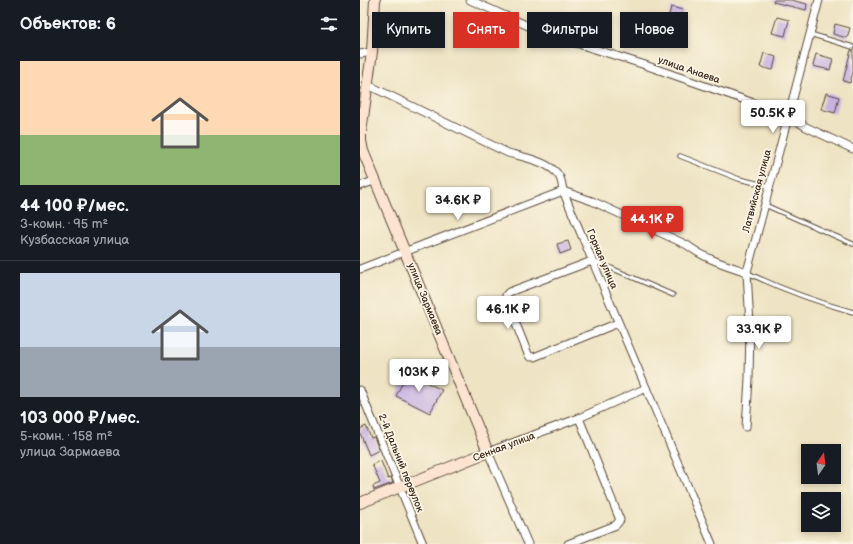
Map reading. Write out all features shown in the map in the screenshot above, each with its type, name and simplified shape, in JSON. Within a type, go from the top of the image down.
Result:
[{"type":"street","name":"улица Зармаева","points":[[375,0],[372,52],[361,141],[363,151],[406,251],[488,452],[528,544]]},
{"type":"street","name":"улица Анаева","points":[[470,0],[544,32],[642,64],[788,115],[806,127],[853,149]]},
{"type":"street","name":"Латвийская улица","points":[[746,428],[750,325],[747,272],[819,0]]},
{"type":"street","points":[[360,54],[372,52]]},
{"type":"street","name":"Горная улица","points":[[368,85],[508,154],[528,158],[546,165],[560,176],[563,191],[712,544]]},
{"type":"street","points":[[360,186],[376,180]]},
{"type":"street","points":[[360,269],[563,191],[592,201],[687,245],[696,252],[719,263],[747,272]]},
{"type":"street","points":[[592,261],[508,292],[506,299],[528,354],[530,357],[534,357],[618,323]]},
{"type":"street","name":"Сенная улица","points":[[360,503],[488,452],[579,418],[646,388]]},
{"type":"street","name":"2-й Дальний переулок","points":[[360,390],[423,544]]},
{"type":"street","points":[[568,544],[616,525],[620,520],[579,418]]},
{"type":"lane","points":[[810,34],[853,46]]},
{"type":"lane","points":[[680,156],[738,179],[769,186]]},
{"type":"lane","points":[[764,205],[853,244]]},
{"type":"lane","points":[[592,261],[673,295]]},
{"type":"lane","points":[[747,272],[772,285],[828,305],[853,312]]},
{"type":"building","points":[[774,0],[791,0],[807,4],[806,10],[773,2]]},
{"type":"building","points":[[671,7],[683,10],[682,12],[670,12]]},
{"type":"building","points":[[777,17],[789,20],[785,36],[772,33]]},
{"type":"building","points":[[835,24],[850,28],[847,38],[833,34]]},
{"type":"building","points":[[851,50],[853,50],[853,72],[850,83],[843,81]]},
{"type":"building","points":[[764,53],[776,57],[773,70],[760,67]]},
{"type":"building","points":[[816,54],[833,59],[830,70],[813,66]]},
{"type":"building","points":[[826,93],[839,97],[835,113],[821,109]]},
{"type":"building","points":[[568,241],[571,250],[560,254],[557,244]]},
{"type":"building","points":[[407,373],[442,390],[430,413],[396,396]]},
{"type":"building","points":[[366,426],[371,438],[374,437],[379,450],[369,455],[360,433],[360,429]]},
{"type":"building","points":[[381,461],[388,479],[391,478],[393,483],[374,490],[373,486],[380,483],[372,464]]}]
